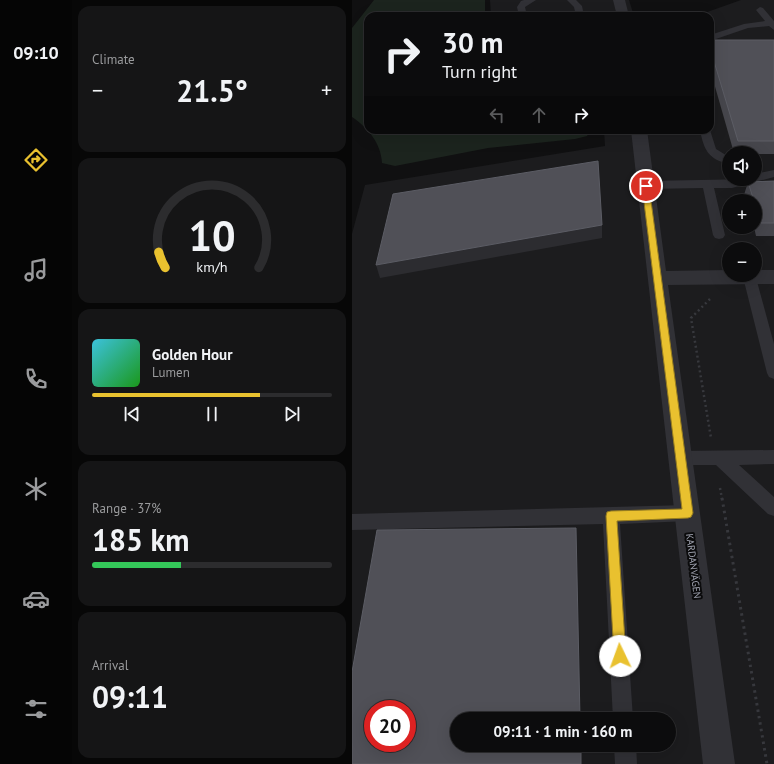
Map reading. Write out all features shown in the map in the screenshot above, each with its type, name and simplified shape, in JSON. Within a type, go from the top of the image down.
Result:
[{"type":"street","points":[[619,0],[622,12]]},
{"type":"street","name":"KARDANVÄGEN","points":[[640,134],[719,764]]},
{"type":"street","points":[[762,276],[774,276]]},
{"type":"street","points":[[657,278],[722,277]]},
{"type":"lane","points":[[522,12],[521,7],[524,3],[532,0]]},
{"type":"lane","points":[[571,0],[578,6],[579,12]]},
{"type":"lane","points":[[760,10],[772,25]]},
{"type":"lane","points":[[714,37],[747,26],[772,25]]},
{"type":"lane","points":[[706,134],[709,148],[714,155],[722,158]]},
{"type":"lane","points":[[762,175],[774,173]]},
{"type":"lane","points":[[708,184],[719,235]]},
{"type":"lane","points":[[646,186],[722,184]]},
{"type":"lane","points":[[751,282],[774,373]]},
{"type":"lane","points":[[680,458],[774,457]]},
{"type":"lane","points":[[717,458],[774,508]]},
{"type":"lane","points":[[352,522],[688,513]]},
{"type":"lane","points":[[611,516],[624,712]]},
{"type":"lane","points":[[625,752],[626,764]]},
{"type":"path","points":[[712,277],[716,294],[691,318],[717,458],[767,764]]},
{"type":"shaded area","points":[[374,0],[485,0],[485,12],[365,12]]},
{"type":"shaded area","points":[[490,0],[629,0],[633,12],[491,12]]},
{"type":"shaded area","points":[[741,0],[774,0],[774,764],[352,764],[352,234],[365,185],[605,146],[604,134],[714,134],[714,12],[707,12]]},
{"type":"shaded area","points":[[364,13],[364,127],[352,117],[352,28]]},
{"type":"shaded area","points":[[370,134],[588,134],[587,136],[575,139],[488,148],[395,166],[382,163],[379,149]]},
{"type":"building","points":[[714,40],[774,40],[774,141],[738,141],[714,61]]},
{"type":"building","points":[[598,161],[602,225],[376,265],[393,194]]},
{"type":"building","points":[[762,181],[774,181],[774,223],[762,223],[762,194],[752,194],[749,186],[762,186]]},
{"type":"building","points":[[576,528],[580,712],[450,712],[450,752],[581,752],[581,764],[352,764],[352,672],[377,530]]},
{"type":"route","points":[[620,656],[611,516],[688,513],[646,186]]}]
